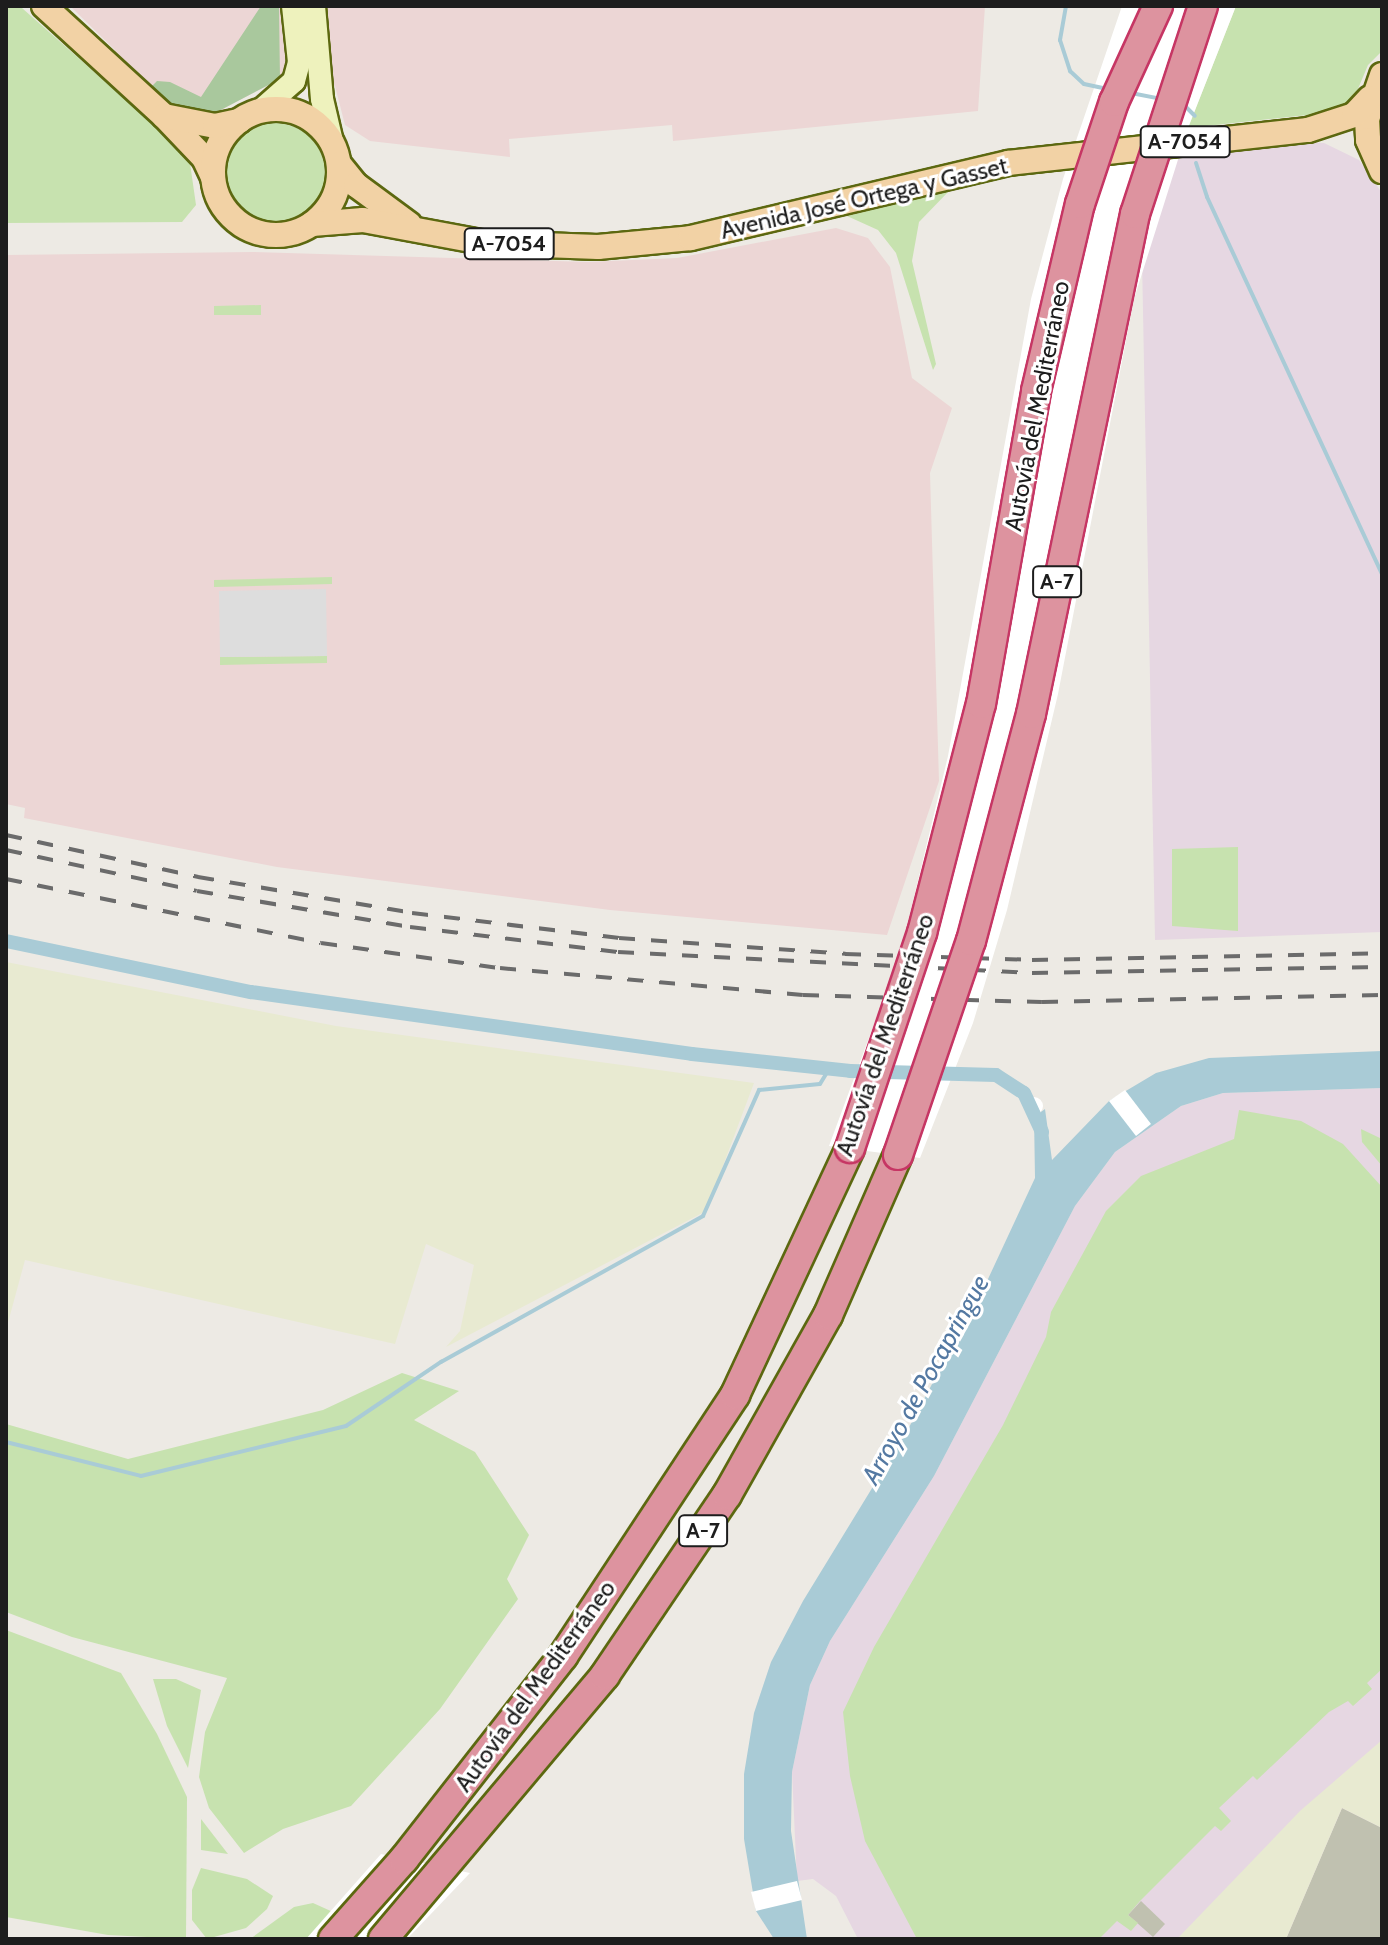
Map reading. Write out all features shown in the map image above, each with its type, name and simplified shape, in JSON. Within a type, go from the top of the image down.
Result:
[{"type":"highway","points":[[1114,102],[1143,6]]},
{"type":"highway","name":"Autovía del Mediterráneo","points":[[333,1939],[404,1859],[563,1656],[735,1395],[850,1148],[922,933],[977,719],[1036,391],[1080,204],[1114,102],[1158,6]]},
{"type":"highway","name":"Autovía del Mediterráneo","points":[[383,1939],[446,1868],[605,1675],[727,1495],[828,1315],[898,1155],[971,941],[1027,729],[1092,403],[1153,146],[1203,6]]},
{"type":"highway","points":[[1153,146],[1217,6]]},
{"type":"main road","name":"A-7054","points":[[44,6],[164,116],[204,158],[230,215],[255,232],[292,233],[312,224]]},
{"type":"main road","points":[[1378,166],[1368,140],[1370,98],[1382,75]]},
{"type":"main road","name":"Avenida José Ortega y Gasset","points":[[312,224],[363,220],[487,243],[598,247],[691,238],[1008,163],[1308,130],[1354,115],[1370,98]]},
{"type":"main road","name":"A-7054","points":[[164,116],[215,126],[250,116],[301,114],[335,153]]},
{"type":"main road","points":[[213,177],[216,153],[250,116]]},
{"type":"main road","name":"Avenida José Ortega y Gasset","points":[[1308,130],[1339,137],[1378,166]]},
{"type":"main road","points":[[312,224],[334,199],[335,153]]},
{"type":"main road","name":"Avenida José Ortega y Gasset","points":[[335,153],[386,210],[421,231]]},
{"type":"street","points":[[250,116],[294,81],[299,62],[293,6]]},
{"type":"street","points":[[314,6],[322,99],[335,153]]},
{"type":"shaded area","points":[[70,6],[985,6],[978,111],[673,141],[672,125],[509,139],[510,157],[370,141],[345,125],[335,86],[280,79],[215,113],[176,108],[112,57],[115,50]]},
{"type":"shaded area","points":[[1295,142],[1324,143],[1359,160],[1382,193],[1382,932],[1155,940],[1140,154]]},
{"type":"shaded area","points":[[836,228],[868,238],[890,267],[912,378],[952,408],[930,473],[939,781],[887,935],[610,910],[277,867],[24,818],[25,808],[6,804],[6,255],[252,252],[588,262],[677,258]]},
{"type":"shaded area","points":[[326,589],[327,656],[220,657],[219,591]]},
{"type":"shaded area","points":[[6,962],[336,1026],[754,1083],[706,1211],[446,1347],[460,1331],[474,1265],[426,1244],[395,1344],[25,1260],[6,1330]]},
{"type":"shaded area","points":[[1382,1088],[1382,1939],[858,1939],[836,1896],[813,1879],[797,1881],[792,1772],[810,1685],[830,1641],[934,1476],[1075,1206],[1115,1152],[1181,1106],[1223,1093]]},
{"type":"shaded area","points":[[1382,1740],[1382,1828],[1342,1808],[1286,1939],[1177,1939],[1300,1811]]},
{"type":"shaded area","points":[[1342,1808],[1382,1828],[1382,1939],[1286,1939]]},
{"type":"shaded area","points":[[1141,1901],[1165,1924],[1153,1937],[1128,1915]]},
{"type":"green space","points":[[6,6],[22,8],[189,156],[196,205],[182,222],[6,223]]},
{"type":"green space","points":[[261,6],[279,6],[280,79],[215,113],[176,108],[151,87],[157,81],[170,82],[201,97]]},
{"type":"green space","points":[[1236,6],[1382,6],[1382,51],[1368,65],[1355,96],[1335,112],[1188,128]]},
{"type":"green space","points":[[275,123],[294,127],[310,138],[321,154],[325,173],[321,192],[310,208],[294,219],[275,223],[256,219],[240,208],[229,192],[225,173],[229,154],[240,138],[256,127]]},
{"type":"green space","points":[[950,190],[919,222],[912,261],[936,364],[933,370],[896,253],[878,230],[847,216]]},
{"type":"green space","points":[[261,305],[261,315],[214,315],[214,306]]},
{"type":"green space","points":[[332,577],[332,584],[214,587],[214,580]]},
{"type":"green space","points":[[327,656],[327,663],[220,665],[220,657]]},
{"type":"green space","points":[[1238,847],[1238,931],[1172,926],[1172,849]]},
{"type":"green space","points":[[1239,1110],[1301,1121],[1343,1144],[1382,1187],[1382,1669],[1367,1683],[1372,1689],[1353,1706],[1348,1701],[1329,1712],[1257,1780],[1253,1776],[1219,1808],[1231,1821],[1221,1831],[1215,1826],[1140,1901],[1128,1915],[1138,1923],[1131,1931],[1117,1921],[1099,1939],[917,1939],[865,1841],[850,1776],[843,1712],[874,1647],[1003,1425],[1046,1337],[1051,1312],[1106,1211],[1141,1176],[1234,1139]]},
{"type":"green space","points":[[1361,1129],[1382,1139],[1382,1166],[1362,1142]]},
{"type":"green space","points":[[402,1373],[459,1391],[414,1420],[475,1452],[529,1535],[507,1579],[518,1599],[440,1709],[351,1806],[283,1829],[244,1853],[209,1808],[199,1777],[205,1732],[227,1678],[72,1637],[6,1612],[6,1424],[128,1459],[323,1410]]},
{"type":"green space","points":[[6,1630],[121,1673],[157,1734],[187,1797],[186,1939],[108,1935],[6,1917]]},
{"type":"green space","points":[[153,1679],[176,1679],[201,1690],[188,1768],[167,1726]]},
{"type":"green space","points":[[201,1819],[228,1854],[201,1850]]},
{"type":"green space","points":[[201,1868],[247,1879],[273,1896],[267,1909],[246,1928],[207,1939],[192,1920],[192,1890]]},
{"type":"green space","points":[[313,1903],[393,1939],[250,1939],[294,1907]]},
{"type":"water","points":[[1382,1051],[1382,1088],[1223,1093],[1181,1106],[1115,1152],[1075,1206],[934,1476],[830,1641],[810,1685],[792,1772],[791,1831],[807,1939],[774,1939],[756,1911],[744,1839],[744,1774],[754,1713],[771,1662],[803,1601],[907,1431],[988,1279],[1035,1178],[1034,1117],[1045,1109],[1052,1160],[1109,1101],[1156,1073],[1209,1058]]},
{"type":"pier","points":[[1122,6],[1236,6],[1188,128],[1134,299],[1058,694],[1007,910],[973,1023],[920,1158],[829,1146],[901,951],[948,756],[1031,299],[1063,179]]},
{"type":"pier","points":[[1125,1090],[1151,1124],[1136,1136],[1109,1101]]},
{"type":"pier","points":[[1034,1097],[1043,1106],[1034,1115],[1025,1106]]},
{"type":"pier","points":[[381,1854],[470,1873],[407,1939],[306,1939]]},
{"type":"pier","points":[[797,1881],[802,1900],[756,1911],[751,1892]]},
{"type":"waterway","points":[[1066,6],[1060,40],[1070,71],[1084,84],[1107,89]]},
{"type":"waterway","points":[[1131,93],[1162,99]]},
{"type":"waterway","points":[[1182,103],[1195,116]]},
{"type":"waterway","points":[[1196,163],[1207,197],[1382,574]]},
{"type":"waterway","points":[[6,941],[251,992],[692,1054],[850,1071],[996,1075],[1024,1093],[1042,1132]]},
{"type":"waterway","points":[[6,1442],[141,1476],[346,1426],[441,1362],[703,1216],[759,1090],[820,1084],[829,1069]]},
{"type":"railway","points":[[6,835],[198,877],[412,913],[619,938],[845,954],[1032,960],[1382,953]]},
{"type":"railway","points":[[6,850],[197,891],[410,927],[618,952],[1032,973],[1382,967]]},
{"type":"railway","points":[[6,879],[321,943],[500,968],[803,995],[1042,1002],[1382,995]]},
{"type":"water label","name":"Arroyo de Pocapringue","points":[[926,1380]]}]
